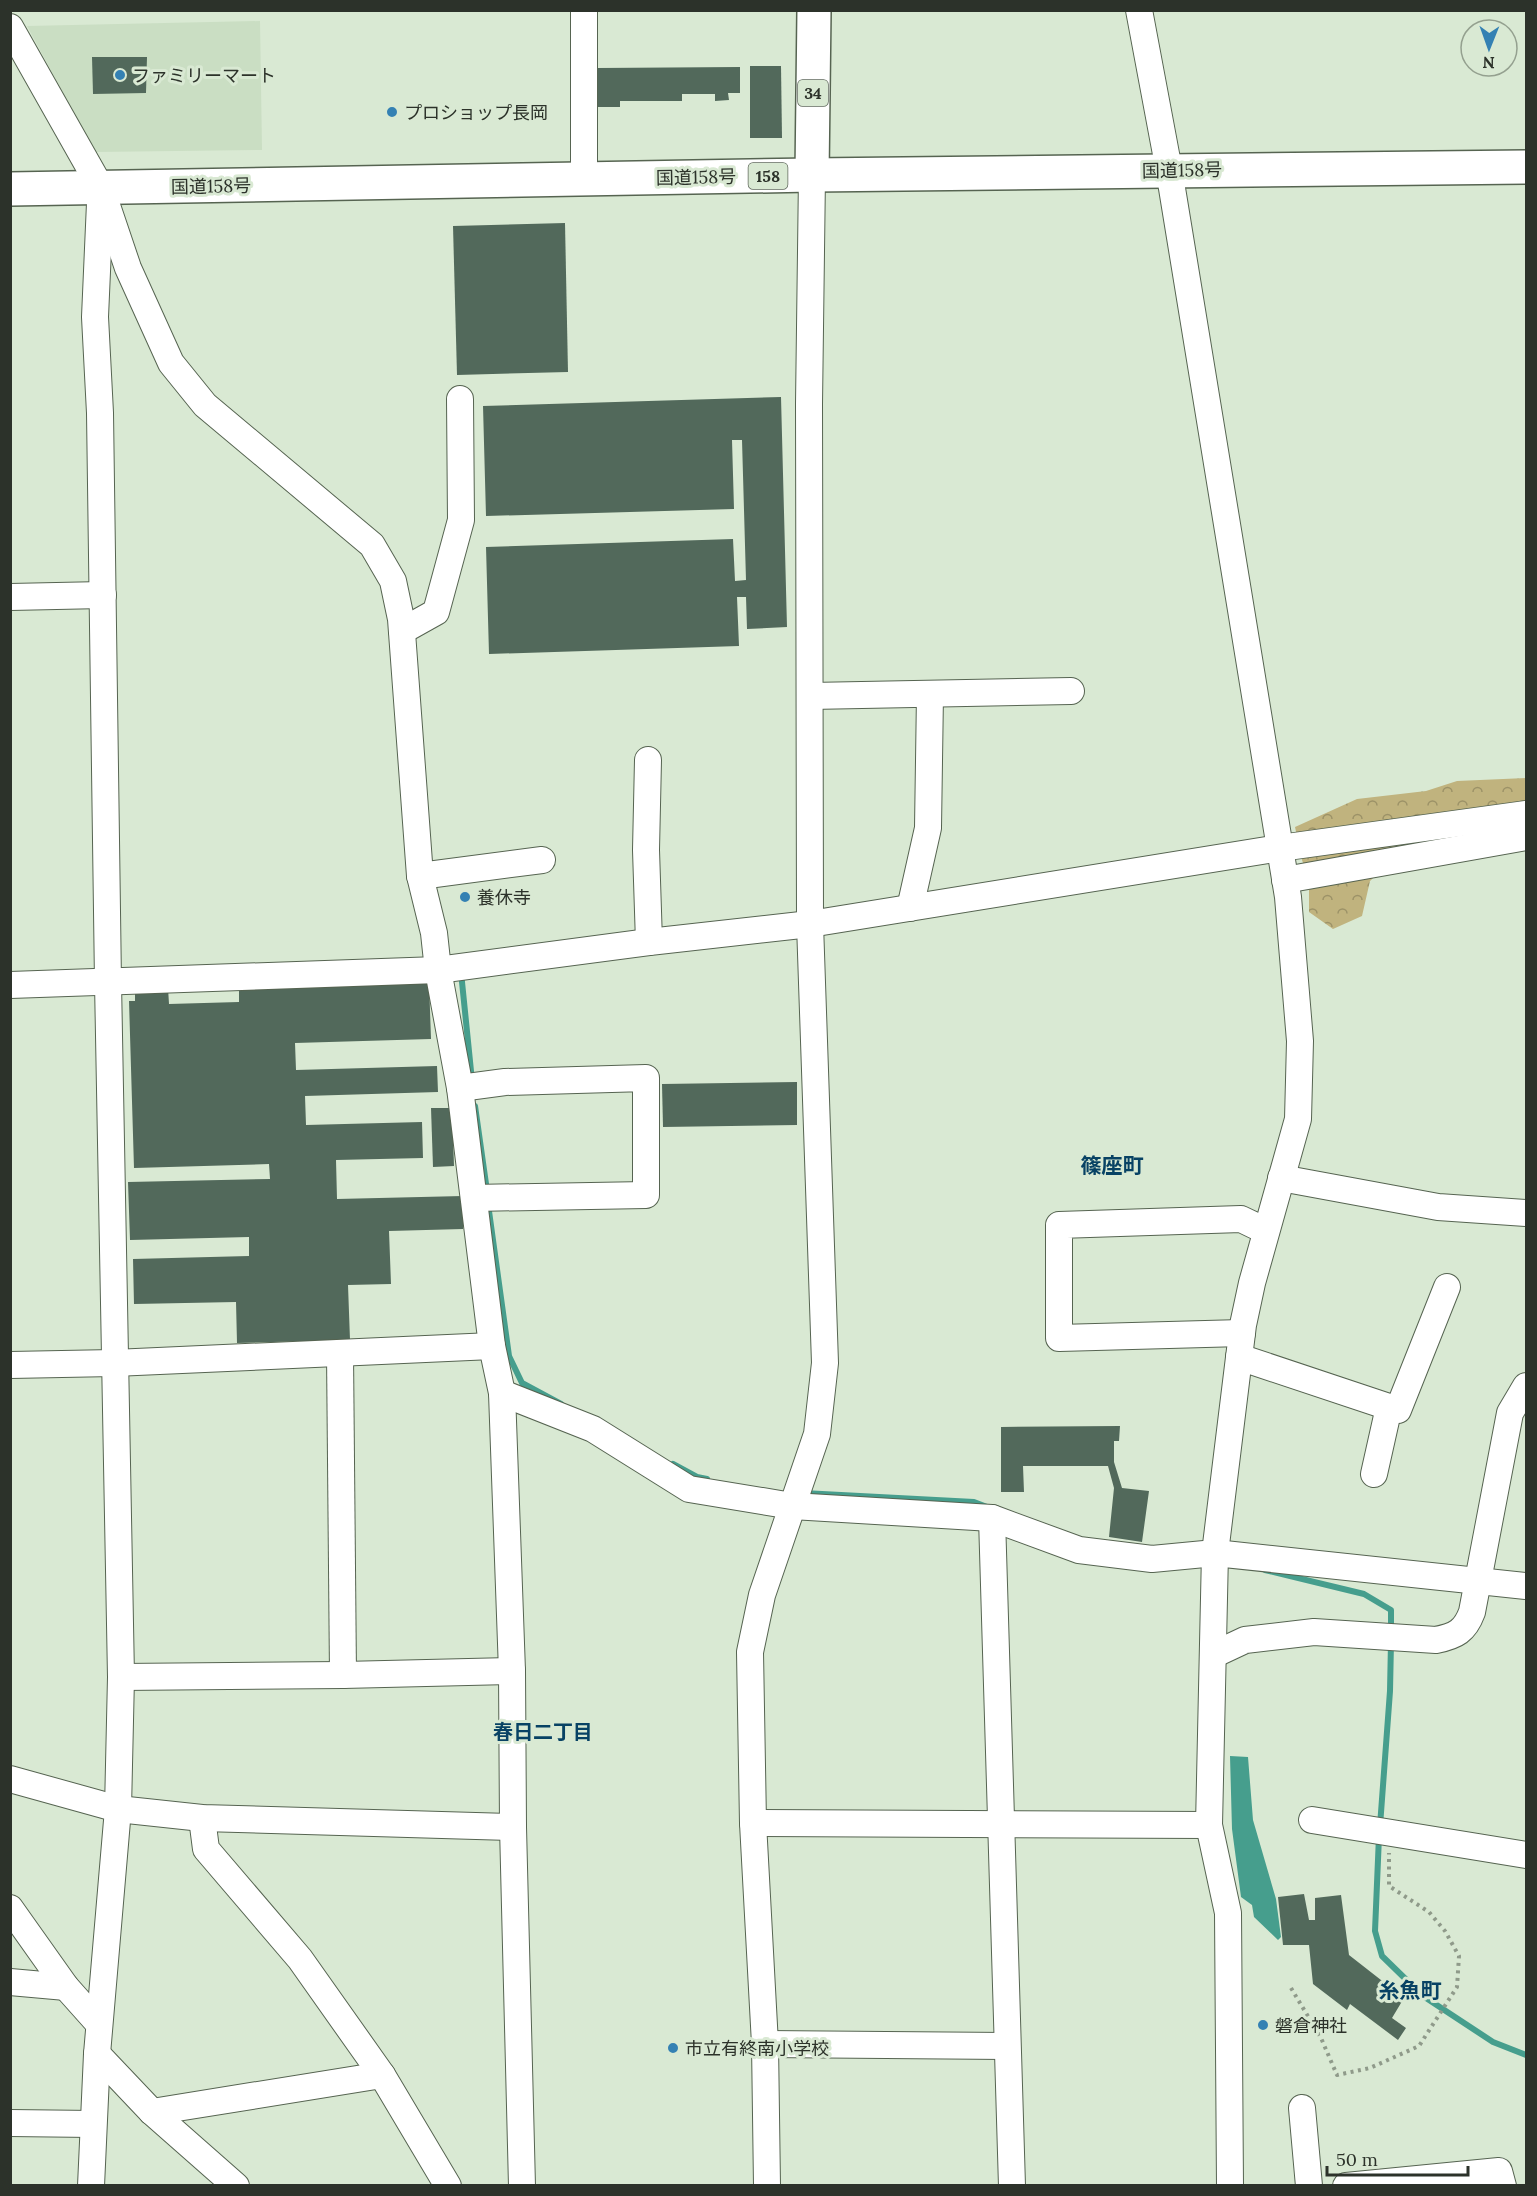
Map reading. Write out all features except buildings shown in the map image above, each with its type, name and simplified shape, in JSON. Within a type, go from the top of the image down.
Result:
[{"type":"main road","name":"34","points":[[812,175],[814,10]]},
{"type":"main road","name":"国道158号","points":[[10,189],[812,175],[1527,167]]},
{"type":"street","points":[[584,10],[584,179]]},
{"type":"street","points":[[1138,10],[1169,170],[1280,848],[1300,1041],[1298,1119],[1252,1283],[1240,1345],[1215,1553],[1209,1825],[1228,1913],[1230,2186]]},
{"type":"street","points":[[10,27],[101,188],[128,268],[171,363],[205,405],[372,545],[393,581],[402,632],[420,876],[434,933],[438,970],[460,1088],[492,1346],[502,1393],[512,1671],[513,1827],[522,2186]]},
{"type":"street","points":[[767,2186],[765,2044],[753,1822],[750,1652],[762,1595],[817,1434],[825,1363],[810,924],[809,404],[812,175]]},
{"type":"street","points":[[91,2186],[99,2024],[118,1809],[121,1677],[100,413],[95,317],[101,188]]},
{"type":"street","points":[[402,632],[436,612],[461,520],[460,399]]},
{"type":"street","points":[[10,597],[103,596]]},
{"type":"street","points":[[810,696],[1071,691]]},
{"type":"street","points":[[910,908],[928,828],[930,694]]},
{"type":"street","points":[[648,760],[645,850],[649,942]]},
{"type":"street","points":[[10,985],[438,970],[649,942],[810,924],[1280,848],[1527,814]]},
{"type":"street","points":[[1285,880],[1527,837]]},
{"type":"street","points":[[420,876],[542,860]]},
{"type":"street","points":[[460,1088],[505,1082],[646,1078],[646,1195],[474,1198]]},
{"type":"street","points":[[1281,1178],[1438,1207],[1527,1213]]},
{"type":"street","points":[[1266,1231],[1241,1220],[1059,1225],[1059,1338],[1240,1345],[1398,1410],[1448,1287]]},
{"type":"street","points":[[10,1365],[114,1363],[492,1346]]},
{"type":"street","points":[[340,1353],[343,1675]]},
{"type":"street","points":[[1213,1655],[1245,1640],[1314,1632],[1437,1640],[1450,1637],[1467,1626],[1472,1612],[1510,1413],[1527,1386]]},
{"type":"street","points":[[502,1393],[593,1430],[689,1489],[792,1506],[992,1518],[1079,1550],[1152,1559],[1215,1553],[1527,1586]]},
{"type":"street","points":[[1374,1474],[1389,1407]]},
{"type":"street","points":[[992,1518],[1011,2186]]},
{"type":"street","points":[[121,1677],[512,1671]]},
{"type":"street","points":[[10,1779],[118,1809],[202,1818],[513,1827]]},
{"type":"street","points":[[202,1818],[206,1850],[300,1959],[382,2074],[448,2186]]},
{"type":"street","points":[[1312,1820],[1527,1855]]},
{"type":"street","points":[[753,1822],[1209,1825]]},
{"type":"street","points":[[10,1908],[66,1987],[99,2024]]},
{"type":"street","points":[[10,1982],[66,1987]]},
{"type":"street","points":[[765,2044],[1007,2046]]},
{"type":"street","points":[[97,2054],[152,2112],[236,2186]]},
{"type":"street","points":[[152,2112],[382,2074]]},
{"type":"street","points":[[1302,2108],[1309,2186]]},
{"type":"street","points":[[10,2123],[93,2124]]},
{"type":"street","points":[[1347,2186],[1499,2171],[1503,2186]]},
{"type":"path","points":[[1291,1988],[1321,2037],[1337,2075],[1370,2068],[1419,2046],[1457,1987],[1459,1956],[1445,1931],[1429,1912],[1389,1886],[1389,1832]]},
{"type":"shaded area","points":[[260,21],[262,150],[95,152],[27,26]]},
{"type":"green space","points":[[1526,778],[1526,837],[1391,861],[1370,881],[1362,916],[1333,929],[1309,912],[1309,880],[1295,827],[1357,799],[1426,791],[1457,781]]},
{"type":"water","points":[[1230,1756],[1248,1757],[1253,1820],[1276,1899],[1281,1937],[1278,1940],[1254,1917],[1252,1905],[1241,1897],[1232,1829]]},
{"type":"waterway","points":[[461,972],[472,1081]]},
{"type":"waterway","points":[[475,1106],[487,1191]]},
{"type":"waterway","points":[[488,1204],[509,1356],[522,1383],[561,1404]]},
{"type":"waterway","points":[[673,1464],[697,1477],[707,1479]]},
{"type":"waterway","points":[[803,1493],[974,1502],[987,1507]]},
{"type":"waterway","points":[[1265,1570],[1364,1594],[1391,1610],[1391,1631]]},
{"type":"waterway","points":[[1380,1826],[1390,1691],[1391,1642]]},
{"type":"waterway","points":[[1379,1836],[1375,1931],[1382,1956],[1423,1996],[1493,2042],[1526,2055]]},
{"type":"place","name":"ファミリーマート","points":[[120,75]]},
{"type":"place","name":"プロショップ長岡","points":[[392,112]]},
{"type":"place","name":"養休寺","points":[[465,897]]},
{"type":"place","name":"磐倉神社","points":[[1263,2025]]},
{"type":"place","name":"市立有終南小学校","points":[[673,2048]]},
{"type":"district","name":"篠座町","points":[[1112,1165]]},
{"type":"district","name":"春日二丁目","points":[[543,1731]]},
{"type":"district","name":"糸魚町","points":[[1410,1990]]}]
